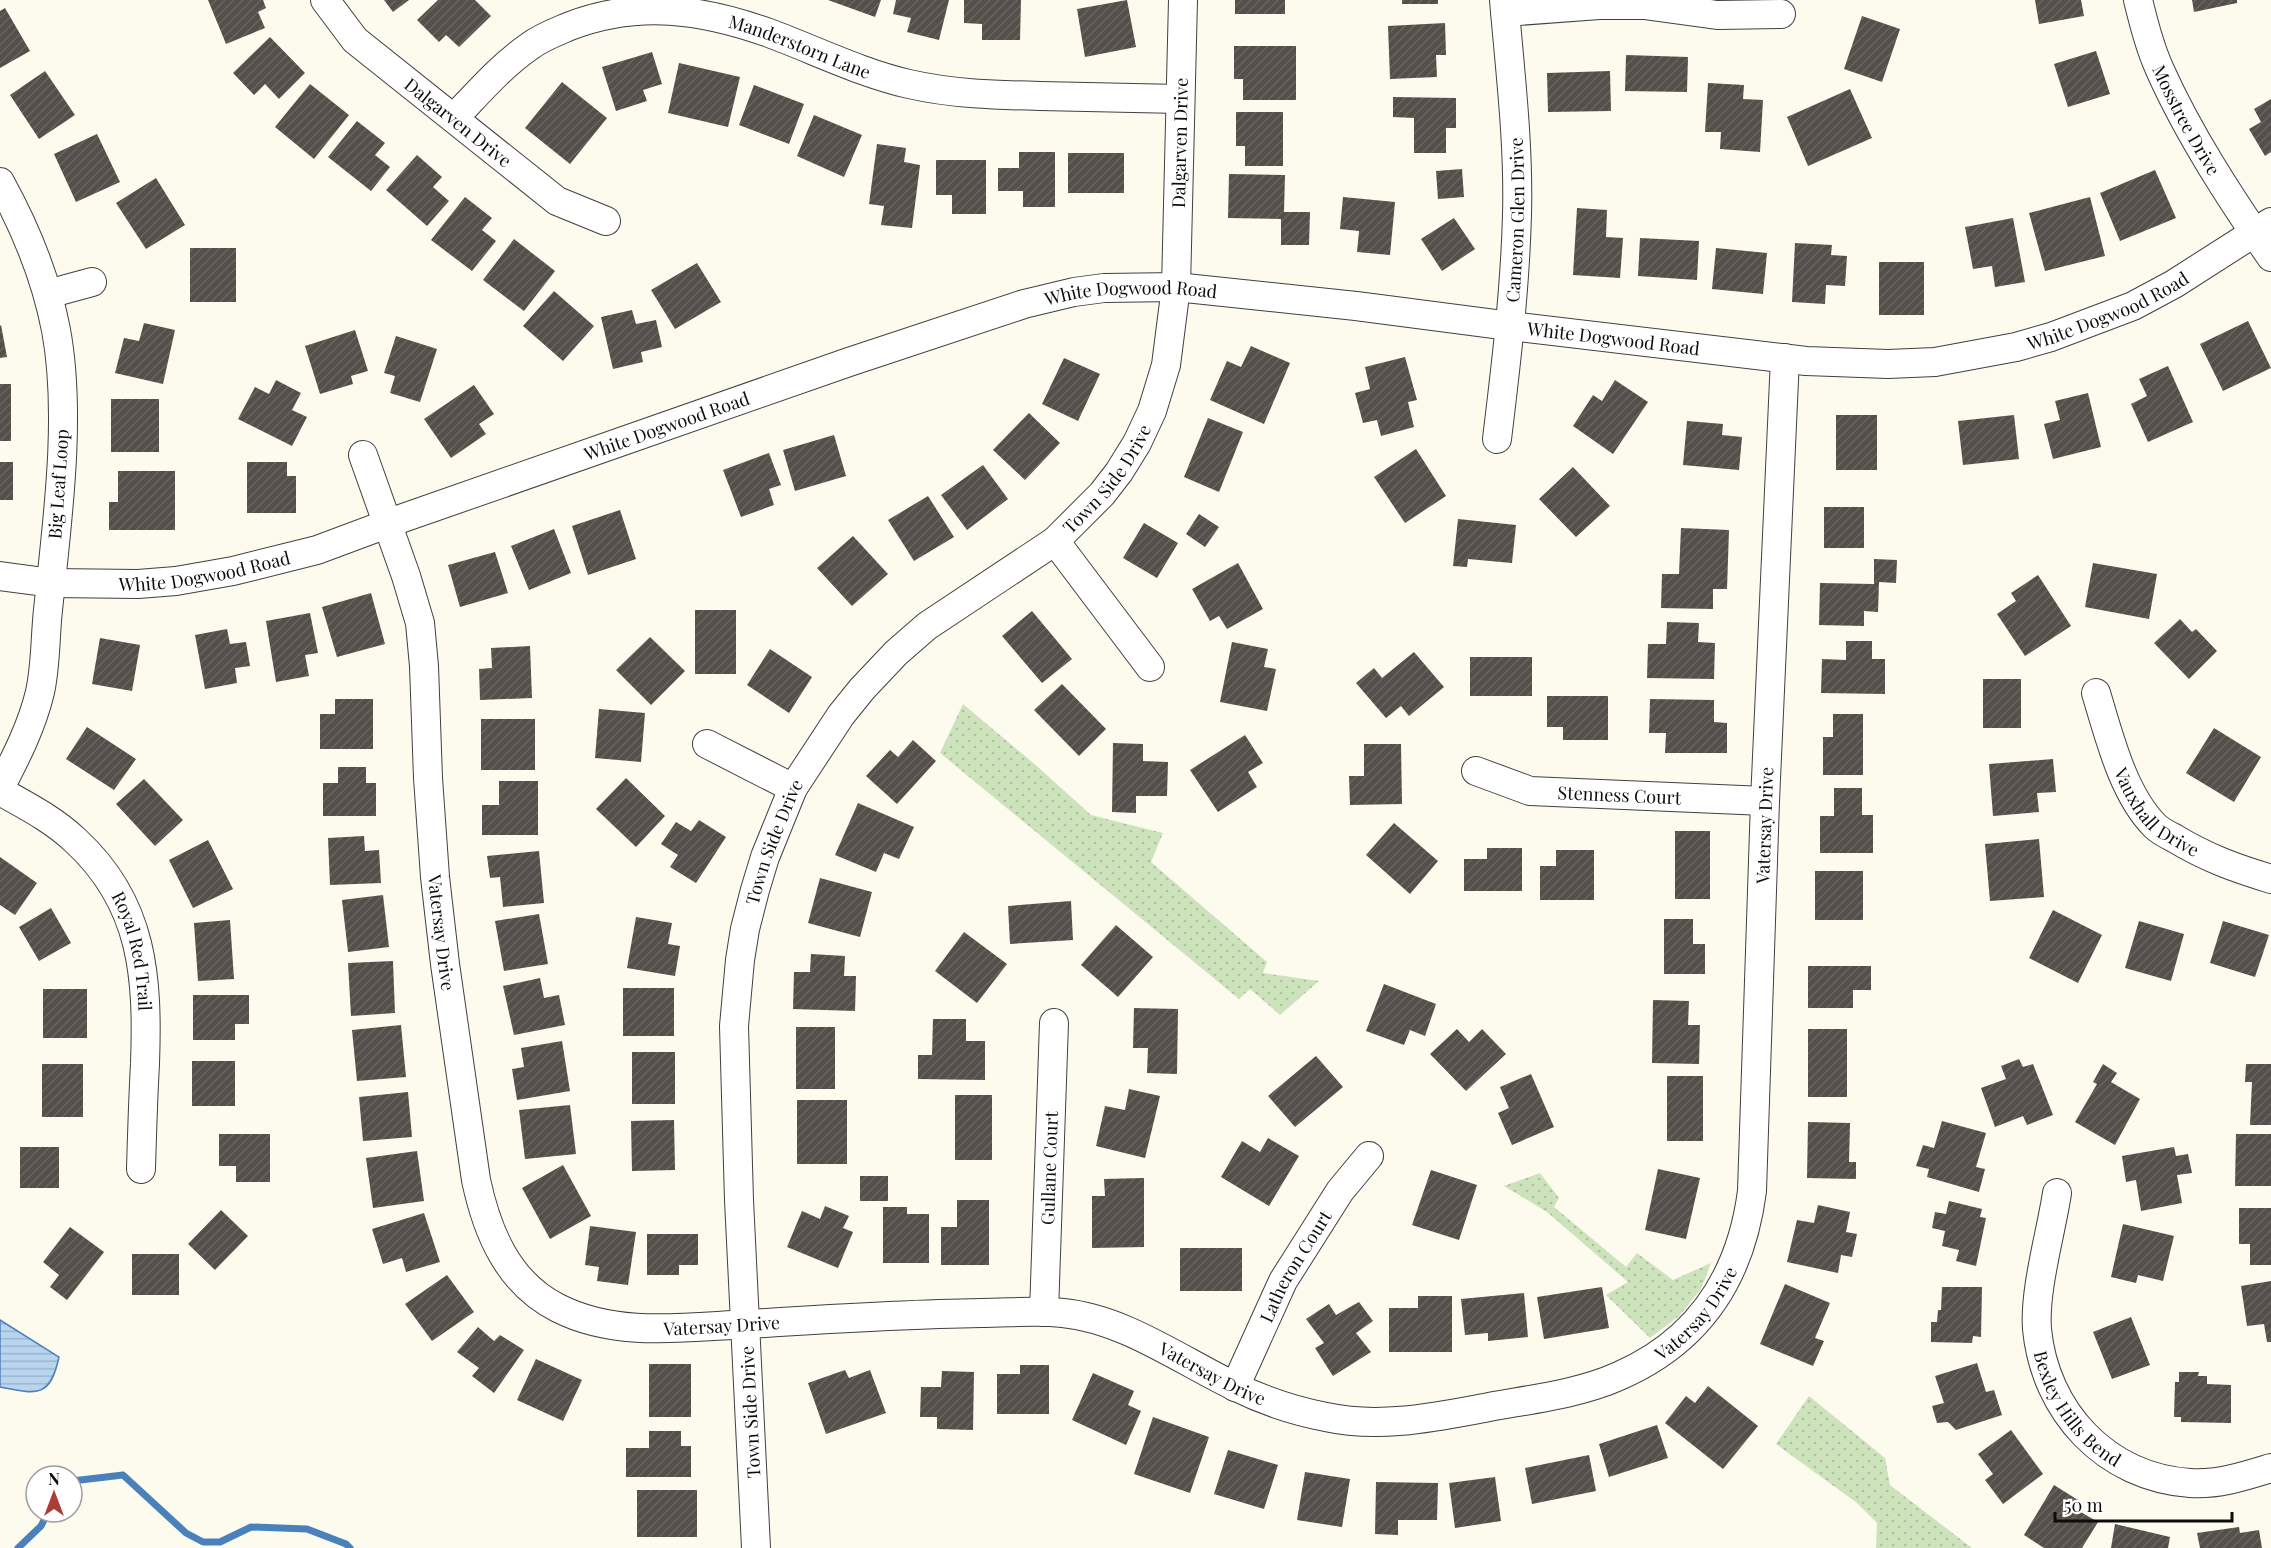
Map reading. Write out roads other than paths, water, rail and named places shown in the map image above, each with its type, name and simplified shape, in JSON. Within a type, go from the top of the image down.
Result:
[{"type":"street","name":"Dalgarven Drive","points":[[325,0],[355,40],[557,201],[606,221]]},
{"type":"street","name":"Dalgarven Drive","points":[[1176,287],[1183,0]]},
{"type":"street","name":"Mosstree Drive","points":[[2138,0],[2159,69],[2181,112],[2262,227],[2271,257]]},
{"type":"street","points":[[1505,6],[1644,5],[1717,15],[1781,14]]},
{"type":"street","name":"Cameron Glen Drive","points":[[1497,439],[1510,326],[1517,213],[1515,140],[1505,6]]},
{"type":"street","name":"Manderstorn Lane","points":[[454,117],[511,60],[547,35],[610,14],[640,10],[678,10],[722,18],[768,33],[855,67],[908,84],[947,91],[999,95],[1180,99]]},
{"type":"street","name":"Big Leaf Loop","points":[[0,182],[31,246],[48,294],[56,331],[63,394],[52,583],[40,691],[21,746],[0,789]]},
{"type":"street","name":"White Dogwood Road","points":[[0,576],[52,583],[138,584],[176,581],[234,571],[317,550],[849,362],[1024,304],[1074,292],[1104,288],[1176,287],[1356,306],[1785,358],[1855,363],[1935,362],[2051,338],[2133,306],[2194,272],[2262,227]]},
{"type":"street","points":[[48,294],[92,282]]},
{"type":"street","name":"Town Side Drive","points":[[756,1548],[738,1178],[734,1026],[745,928],[765,856],[793,788],[841,715],[896,653],[927,626],[1055,541],[1102,494],[1119,472],[1137,443],[1152,411],[1166,365],[1176,287]]},
{"type":"street","name":"Vatersay Drive","points":[[363,455],[406,576],[420,623],[432,837],[445,964],[476,1180],[492,1236],[503,1257],[518,1277],[536,1294],[556,1307],[580,1317],[604,1325],[632,1328],[949,1313],[1065,1313],[1128,1332],[1169,1350],[1235,1387],[1281,1405],[1327,1418],[1363,1422],[1407,1422],[1524,1401],[1586,1387],[1618,1377],[1650,1360],[1678,1341],[1719,1294],[1730,1272],[1748,1223],[1756,1104],[1765,801],[1785,358]]},
{"type":"street","points":[[1055,541],[1150,667]]},
{"type":"street","name":"Vauxhall Drive","points":[[2096,693],[2126,781],[2136,802],[2156,827],[2219,862],[2271,879]]},
{"type":"street","points":[[707,744],[793,788]]},
{"type":"street","name":"Stenness Court","points":[[1476,771],[1530,791],[1765,801]]},
{"type":"street","name":"Royal Red Trail","points":[[0,789],[53,822],[76,841],[108,877],[126,907],[134,927],[144,971],[146,1002],[141,1169]]},
{"type":"street","name":"Gullane Court","points":[[1044,1312],[1054,1023]]},
{"type":"street","name":"Latheron Court","points":[[1235,1387],[1283,1281],[1340,1191],[1369,1156]]},
{"type":"street","name":"Bexley Hills Bend","points":[[2057,1193],[2038,1299],[2037,1328],[2046,1372],[2054,1391],[2082,1434],[2105,1454],[2126,1466],[2155,1477],[2190,1484],[2244,1477],[2271,1468]]},
{"type":"water","points":[[0,1320],[59,1357],[55,1371],[46,1387],[32,1392],[0,1387]]},
{"type":"waterway","points":[[84,1480],[123,1475],[186,1533],[203,1542],[220,1542],[251,1527],[307,1529],[346,1544],[350,1548]]},
{"type":"waterway","points":[[18,1548],[42,1524]]}]
